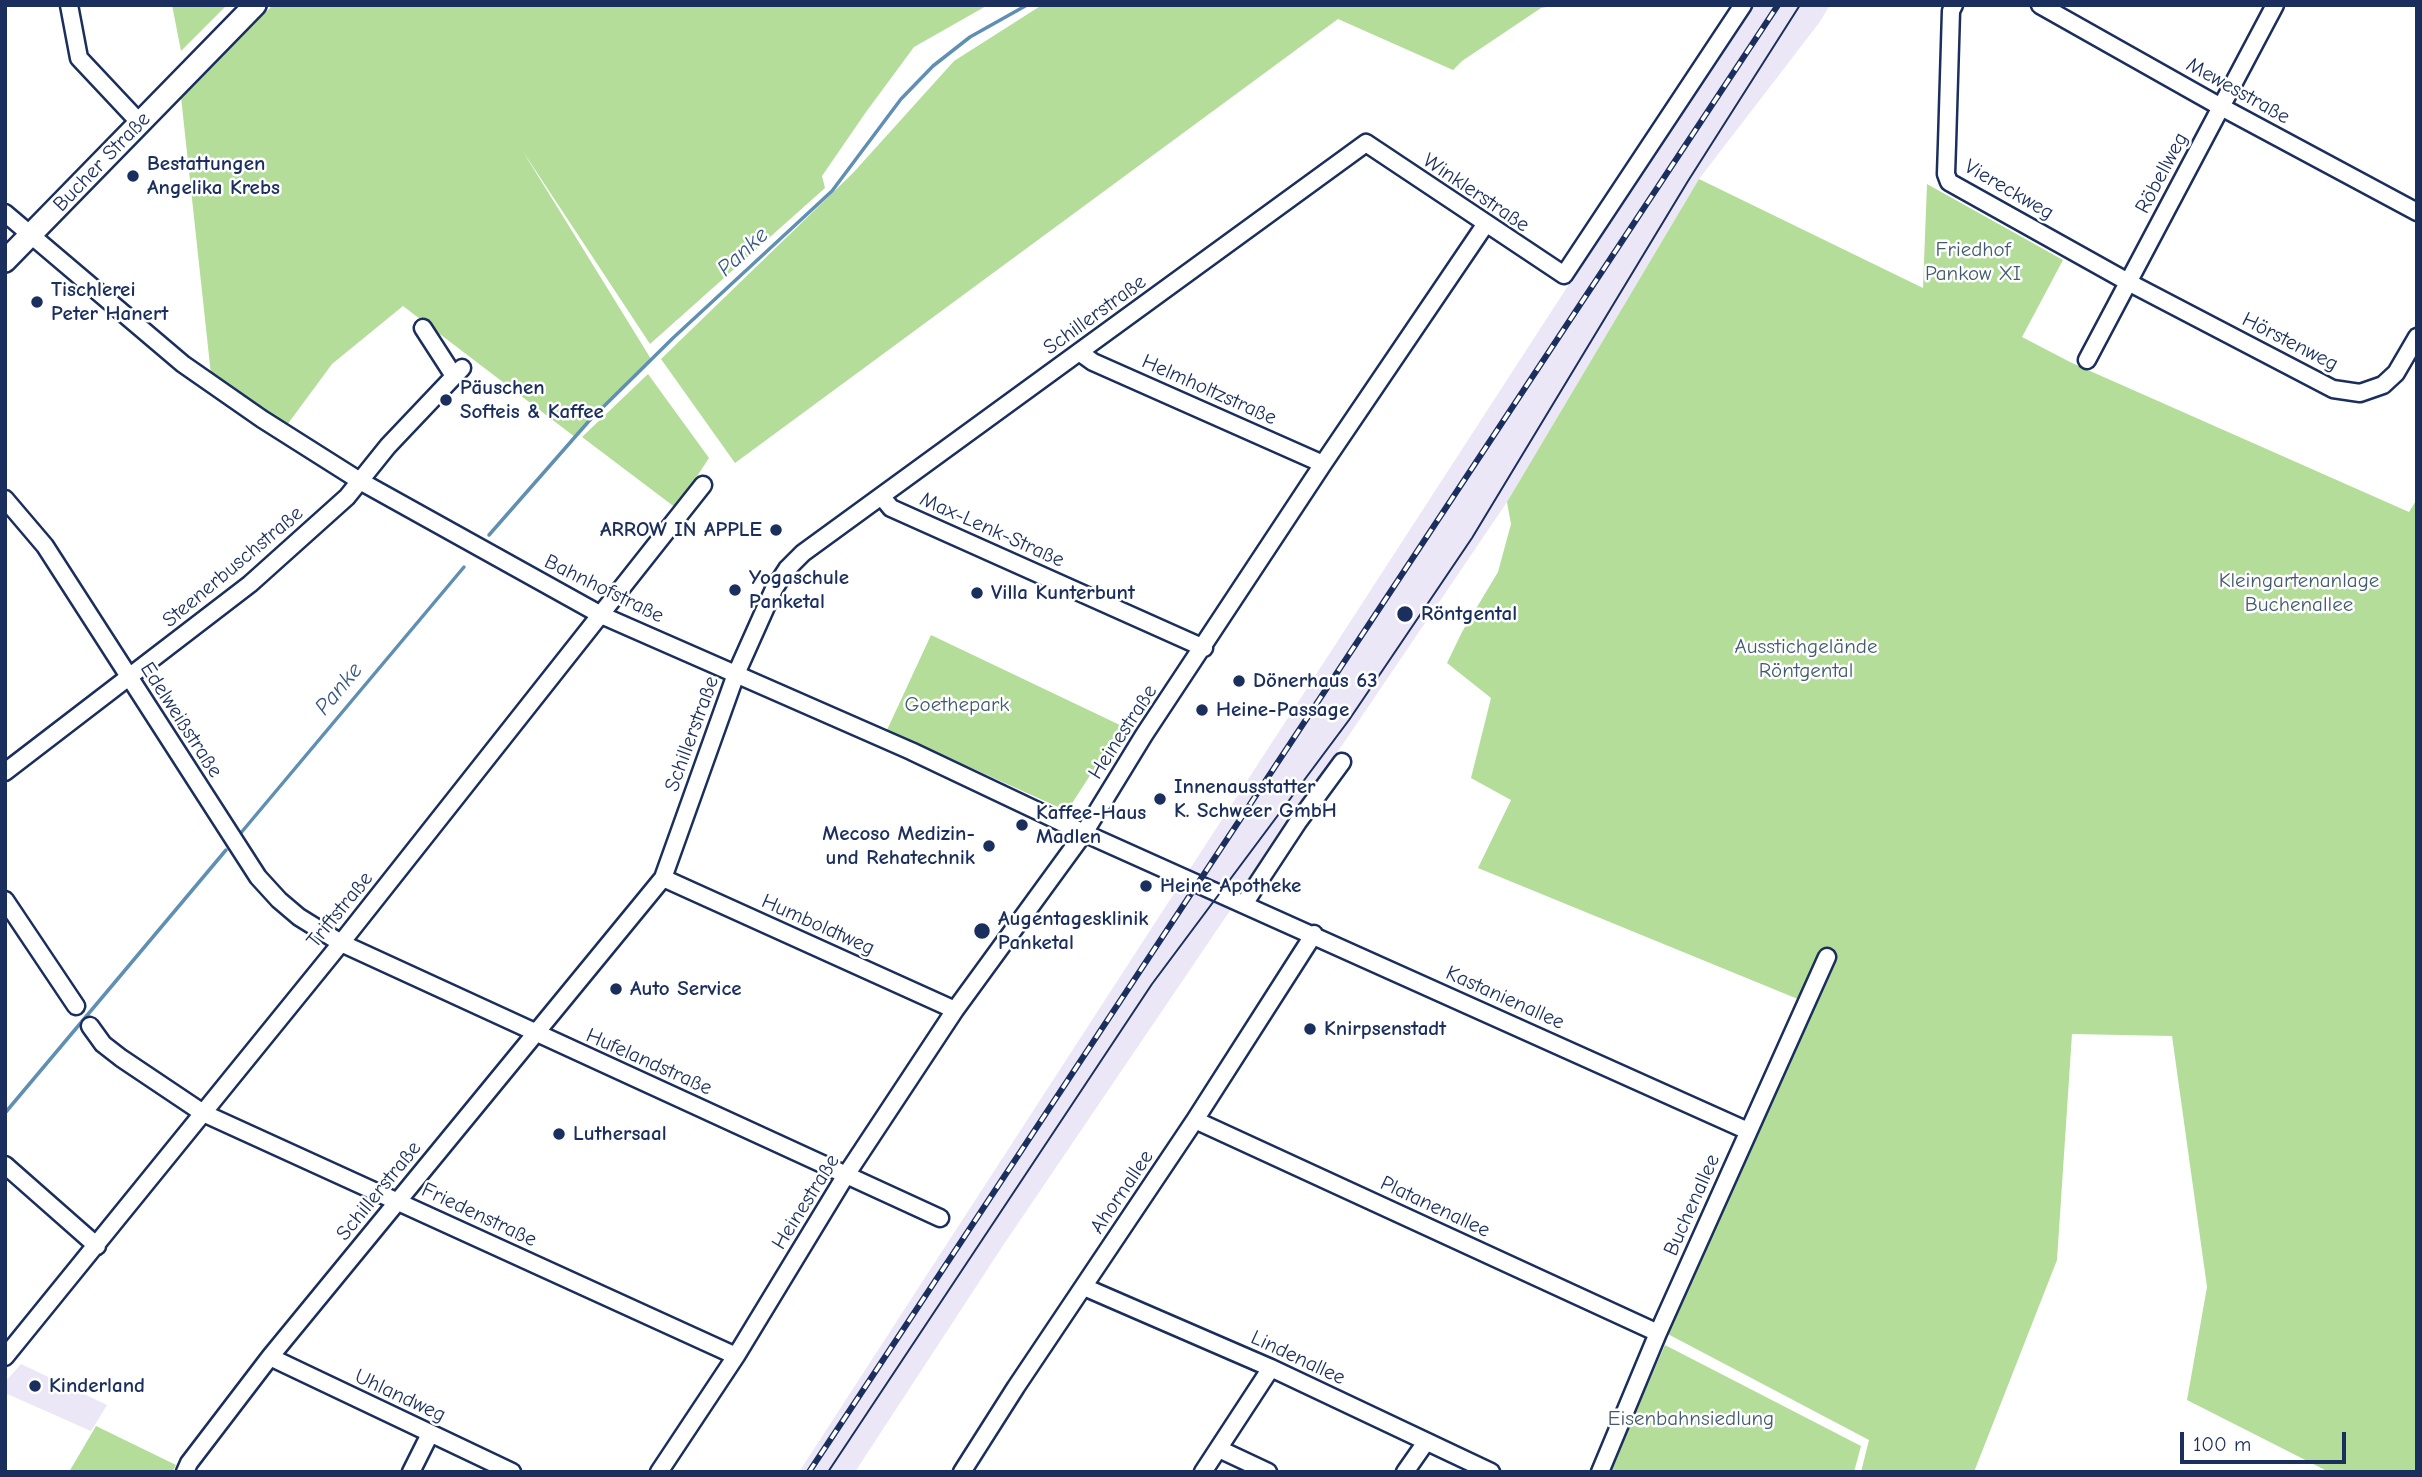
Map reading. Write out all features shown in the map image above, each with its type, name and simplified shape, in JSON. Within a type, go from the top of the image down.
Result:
[{"type":"main road","name":"Bucher Straße","points":[[5,261],[255,5]]},
{"type":"street","points":[[69,5],[79,58],[140,123]]},
{"type":"street","name":"Winklerstraße","points":[[1366,144],[1564,275],[1743,5]]},
{"type":"street","name":"Viereckweg","points":[[1954,5],[1951,11],[1947,179],[2128,282]]},
{"type":"street","name":"Mewesstraße","points":[[2040,5],[2417,212]]},
{"type":"street","name":"Röbellweg","points":[[2087,360],[2275,5]]},
{"type":"street","name":"Schillerstraße","points":[[185,1472],[189,1463],[270,1357],[663,878],[736,674],[774,589],[787,569],[803,553],[1366,144]]},
{"type":"street","name":"Bahnhofstraße","points":[[5,213],[183,364],[262,419],[360,481],[601,615],[911,751],[1084,833],[1244,904]]},
{"type":"street","name":"Heinestraße","points":[[659,1472],[736,1356],[846,1175],[956,1010],[1084,833],[1144,735],[1485,225]]},
{"type":"street","name":"Hörstenweg","points":[[2128,282],[2343,392],[2360,393],[2383,385],[2396,373],[2417,337]]},
{"type":"street","name":"Steenerbuschstraße","points":[[5,772],[250,584],[347,497],[388,446],[458,372],[423,328]]},
{"type":"street","name":"Helmholtzstraße","points":[[1079,352],[1093,362],[1323,464]]},
{"type":"street","name":"Triftstraße","points":[[5,1357],[341,943],[703,485]]},
{"type":"street","name":"Max-Lenk-Straße","points":[[882,497],[891,508],[1204,648]]},
{"type":"street","name":"Edelweißstraße","points":[[5,499],[45,546],[258,877],[279,900],[299,916],[341,943]]},
{"type":"street","points":[[1244,904],[1298,822],[1342,762]]},
{"type":"street","name":"Humboldtweg","points":[[663,878],[956,1010]]},
{"type":"street","points":[[5,900],[76,1006]]},
{"type":"street","name":"Kastanienallee","points":[[1244,904],[1748,1131]]},
{"type":"street","name":"Ahornallee","points":[[962,1472],[1195,1120],[1314,934]]},
{"type":"street","name":"Hufelandstraße","points":[[341,943],[940,1219]]},
{"type":"street","name":"Buchenallee","points":[[1600,1472],[1658,1333],[1827,957]]},
{"type":"street","name":"Friedenstraße","points":[[90,1026],[103,1044],[203,1114],[736,1356]]},
{"type":"street","name":"Platanenallee","points":[[1195,1120],[1658,1333]]},
{"type":"street","points":[[5,1165],[97,1246]]},
{"type":"street","name":"Lindenallee","points":[[1084,1287],[1271,1368],[1491,1472]]},
{"type":"street","name":"Uhlandweg","points":[[270,1357],[512,1472]]},
{"type":"street","points":[[1203,1472],[1271,1368]]},
{"type":"street","points":[[411,1472],[430,1434]]},
{"type":"street","points":[[1405,1472],[1426,1442]]},
{"type":"street","points":[[1219,1449],[1268,1472]]},
{"type":"shaded area","points":[[1750,5],[1830,5],[1699,179],[1507,502],[1002,1247],[855,1472],[799,1472]]},
{"type":"shaded area","points":[[21,1364],[107,1405],[91,1431],[5,1393],[5,1382]]},
{"type":"green space","points":[[172,5],[227,5],[181,51]]},
{"type":"green space","points":[[273,5],[988,5],[914,47],[822,176],[825,188],[650,344],[522,150],[651,359],[575,437],[403,306],[332,364],[284,429],[212,384],[181,97]]},
{"type":"green space","points":[[1042,5],[1557,5],[1541,8],[1462,61],[1453,70],[1338,19],[735,463],[661,359],[853,173],[954,61]]},
{"type":"green space","name":"Ausstichgelände Röntgental","points":[[1699,179],[1923,288],[1927,184],[2063,260],[2022,337],[2072,363],[2409,512],[2417,499],[2417,1472],[2329,1472],[2187,1400],[2207,1287],[2172,1036],[2072,1034],[2057,1260],[1974,1472],[1861,1472],[1869,1440],[1664,1332],[1810,1004],[1478,868],[1511,800],[1471,778],[1491,698],[1447,663],[1498,572],[1511,524],[1507,502]]},
{"type":"green space","points":[[648,374],[709,458],[676,508],[582,437]]},
{"type":"green space","name":"Goethepark","points":[[931,635],[1122,726],[1067,811],[887,730]]},
{"type":"green space","name":"Eisenbahnsiedlung","points":[[1665,1345],[1861,1446],[1854,1472],[1609,1472]]},
{"type":"green space","points":[[96,1426],[176,1465],[172,1472],[69,1472]]},
{"type":"waterway","name":"Panke","points":[[489,535],[589,421],[673,338],[832,191],[901,99],[933,66],[970,37],[1027,5]]},
{"type":"waterway","name":"Panke","points":[[240,834],[464,567]]},
{"type":"waterway","name":"Panke","points":[[5,1113],[226,850]]},
{"type":"tram line","points":[[828,1472],[1152,984],[1349,720],[1472,538],[1688,181],[1800,5]]},
{"type":"railway","points":[[809,1472],[1778,5]]},
{"type":"place","name":"Bestattungen Angelika Krebs","points":[[133,176]]},
{"type":"place","name":"Tischlerei Peter Hanert","points":[[37,302]]},
{"type":"place","name":"Päuschen Softeis & Kaffee","points":[[446,400]]},
{"type":"place","name":"ARROW IN APPLE","points":[[776,530]]},
{"type":"place","name":"Yogaschule Panketal","points":[[735,590]]},
{"type":"place","name":"Villa Kunterbunt","points":[[977,593]]},
{"type":"place","name":"Röntgental","points":[[1405,614]]},
{"type":"place","name":"Dönerhaus 63","points":[[1239,681]]},
{"type":"place","name":"Heine-Passage","points":[[1202,710]]},
{"type":"place","name":"Innenausstatter K. Schweer GmbH","points":[[1160,799]]},
{"type":"place","name":"Kaffee-Haus Madlen","points":[[1022,825]]},
{"type":"place","name":"Mecoso Medizin- und Rehatechnik","points":[[989,846]]},
{"type":"place","name":"Heine Apotheke","points":[[1146,886]]},
{"type":"place","name":"Augentagesklinik Panketal","points":[[982,931]]},
{"type":"place","name":"Auto Service","points":[[616,989]]},
{"type":"place","name":"Knirpsenstadt","points":[[1310,1029]]},
{"type":"place","name":"Luthersaal","points":[[559,1134]]},
{"type":"place","name":"Kinderland","points":[[35,1386]]},
{"type":"park label","name":"Friedhof Pankow XI","points":[[1973,262]]},
{"type":"park label","name":"Kleingartenanlage Buchenallee","points":[[2299,593]]}]
